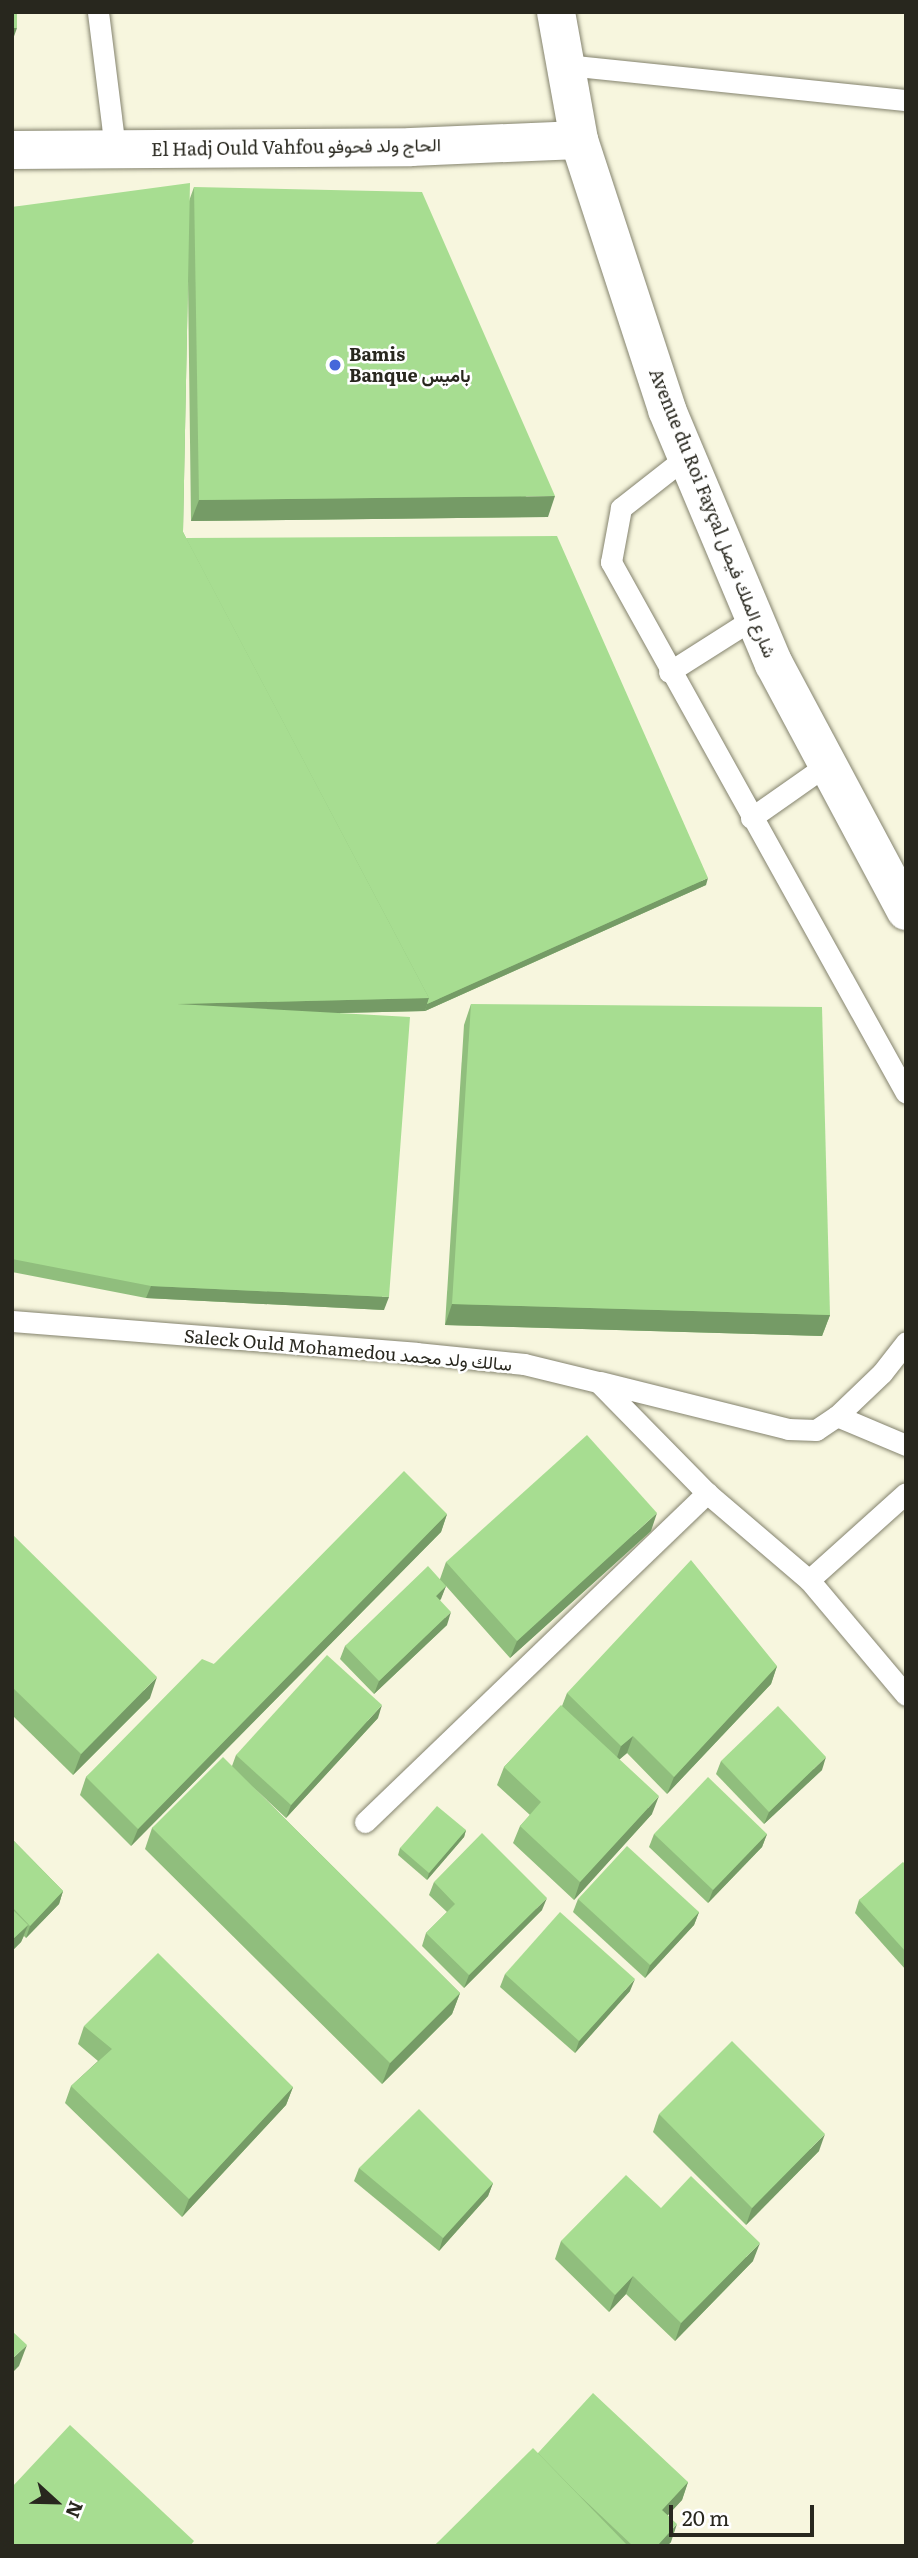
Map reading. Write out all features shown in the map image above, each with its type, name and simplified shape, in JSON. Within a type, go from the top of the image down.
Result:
[{"type":"street","name":"Avenue du Roi Fayçal شارع الملك فيصل","points":[[556,12],[579,140],[687,457],[754,618],[825,766],[906,911]]},
{"type":"street","name":"El Hadj Ould Vahfou الحاج ولد فحوفو","points":[[12,150],[579,140]]},
{"type":"lane","points":[[98,12],[115,149]]},
{"type":"lane","points":[[566,65],[906,100]]},
{"type":"lane","points":[[687,457],[621,508],[611,562],[669,672],[906,1093]]},
{"type":"lane","points":[[669,672],[754,618]]},
{"type":"lane","points":[[751,818],[825,766]]},
{"type":"lane","name":"Saleck Ould Mohamedou سالك ولد محمد","points":[[12,1321],[524,1364],[788,1429],[816,1430],[837,1416]]},
{"type":"lane","points":[[906,1342],[837,1416],[906,1445]]},
{"type":"lane","points":[[598,1382],[707,1493],[809,1580],[906,1695]]},
{"type":"lane","points":[[365,1822],[707,1493]]},
{"type":"lane","points":[[809,1580],[906,1493]]},
{"type":"building","points":[[12,12],[17,12],[17,28],[12,28]]},
{"type":"building","points":[[190,183],[183,532],[429,998],[177,1004],[410,1017],[389,1297],[151,1286],[12,1259],[12,207]]},
{"type":"building","name":"Bamis Banque باميس","points":[[194,187],[422,192],[555,496],[199,500]]},
{"type":"building","points":[[557,536],[708,878],[427,1004],[429,998],[186,538]]},
{"type":"building","points":[[471,1004],[822,1007],[830,1315],[452,1304]]},
{"type":"building","points":[[587,1435],[657,1513],[517,1641],[446,1562]]},
{"type":"building","points":[[404,1471],[447,1514],[138,1829],[86,1777],[202,1659],[214,1664]]},
{"type":"building","points":[[12,1534],[157,1677],[81,1754],[12,1687]]},
{"type":"building","points":[[691,1560],[777,1666],[674,1777],[633,1736],[621,1746],[567,1693]]},
{"type":"building","points":[[428,1566],[446,1586],[436,1596],[451,1612],[379,1681],[345,1646]]},
{"type":"building","points":[[327,1655],[382,1705],[291,1805],[236,1755]]},
{"type":"building","points":[[561,1705],[659,1796],[580,1882],[520,1826],[541,1802],[504,1767]]},
{"type":"building","points":[[778,1706],[826,1757],[769,1812],[721,1761]]},
{"type":"building","points":[[223,1757],[460,1993],[390,2063],[152,1828]]},
{"type":"building","points":[[708,1777],[767,1834],[713,1890],[654,1834]]},
{"type":"building","points":[[437,1806],[466,1830],[429,1873],[400,1848]]},
{"type":"building","points":[[482,1833],[547,1898],[469,1975],[426,1933],[455,1904],[434,1882]]},
{"type":"building","points":[[12,1839],[63,1891],[30,1926],[12,1907]]},
{"type":"building","points":[[627,1846],[699,1912],[650,1965],[578,1899]]},
{"type":"building","points":[[903,1862],[906,1865],[906,1952],[859,1900]]},
{"type":"building","points":[[12,1909],[28,1925],[12,1940]]},
{"type":"building","points":[[560,1912],[635,1979],[579,2041],[505,1974]]},
{"type":"building","points":[[158,1953],[293,2087],[189,2199],[71,2086],[112,2049],[84,2026]]},
{"type":"building","points":[[732,2041],[825,2134],[752,2208],[659,2114]]},
{"type":"building","points":[[419,2109],[493,2183],[443,2238],[359,2168]]},
{"type":"building","points":[[626,2175],[661,2208],[691,2176],[760,2243],[681,2323],[633,2276],[615,2295],[561,2241]]},
{"type":"building","points":[[12,2331],[27,2345],[12,2359]]},
{"type":"building","points":[[593,2393],[688,2482],[662,2510],[677,2524],[657,2546],[633,2546],[538,2453]]},
{"type":"building","points":[[70,2425],[194,2541],[190,2546],[12,2546],[12,2487]]},
{"type":"building","points":[[533,2448],[628,2546],[434,2546]]},
{"type":"place","name":"Bamis Banque باميس","points":[[335,365]]}]
